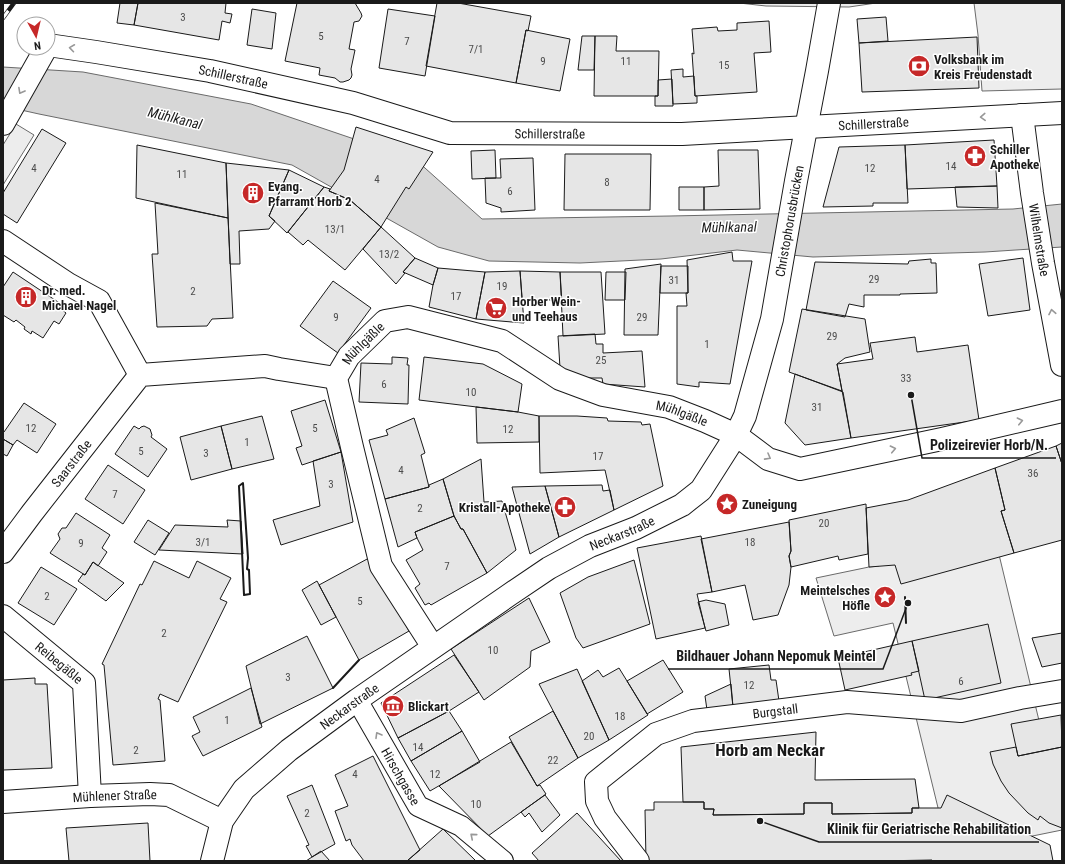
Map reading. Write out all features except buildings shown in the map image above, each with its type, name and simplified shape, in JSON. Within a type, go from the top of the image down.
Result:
[{"type":"street","name":"Christophorusbrücken","points":[[736,435],[745,416],[772,319],[827,11]]},
{"type":"street","name":"Schillerstraße","points":[[56,46],[210,71],[353,103],[450,133],[682,134],[1062,113]]},
{"type":"street","points":[[5,121],[41,56]]},
{"type":"street","name":"Wilhelmstraße","points":[[1022,115],[1043,263],[1062,364]]},
{"type":"street","points":[[3,241],[68,284],[99,301],[140,375],[265,366],[336,378]]},
{"type":"street","name":"Mühlgäßle","points":[[433,647],[381,566],[336,378],[349,356],[385,321],[408,317],[502,340],[560,379],[603,394],[669,407],[736,435]]},
{"type":"street","name":"Saarstraße","points":[[3,552],[32,512],[140,375]]},
{"type":"street","points":[[736,435],[768,459],[800,469],[942,439],[1062,411]]},
{"type":"street","name":"Neckarstraße","points":[[222,821],[244,789],[289,750],[433,647],[549,568],[590,546],[636,528],[682,505],[701,490],[736,435]]},
{"type":"street","name":"Reibegäßle","points":[[4,616],[84,683],[90,796]]},
{"type":"street","name":"Burgstall","points":[[638,861],[605,818],[597,801],[596,782],[656,734],[693,721],[848,702],[961,711],[1020,698],[1062,691]]},
{"type":"street","name":"Hirschgasse","points":[[357,700],[418,806],[461,826],[503,861]]},
{"type":"street","name":"Mühlener Straße","points":[[3,802],[90,796],[150,794],[168,796],[222,821]]},
{"type":"street","points":[[212,861],[222,821]]},
{"type":"shaded area","points":[[739,3],[876,3],[849,7],[766,6]]},
{"type":"shaded area","points":[[974,3],[1062,3],[1062,89],[982,91]]},
{"type":"shaded area","points":[[16,124],[34,135],[3,185],[3,145]]},
{"type":"shaded area","points":[[982,484],[1062,816],[1062,830],[949,853],[893,623],[834,636],[816,578],[879,566],[865,512]]},
{"type":"water","name":"Mühlkanal","points":[[3,67],[83,72],[251,104],[416,160],[482,219],[1013,209],[1062,204],[1062,247],[985,252],[813,257],[737,250],[661,259],[580,263],[489,261],[438,247],[292,165],[3,106]]},
{"type":"railway","points":[[3,18],[14,3]]},
{"type":"wall","points":[[243,483],[248,558],[247,569],[249,570],[250,594],[244,595],[239,486],[243,483]]},
{"type":"wall","points":[[905,597],[906,623]]},
{"type":"wall","points":[[333,688],[359,660]]},
{"type":"place","name":"Volksbank im Kreis Freudenstadt","points":[[919,66]]},
{"type":"place","name":"Schiller Apotheke","points":[[975,156]]},
{"type":"place","name":"Evang. Pfarramt Horb 2","points":[[253,193]]},
{"type":"place","name":"Dr. med. Michael Nagel","points":[[26,297]]},
{"type":"place","name":"Horber Wein- und Teehaus","points":[[496,308]]},
{"type":"place","name":"Polizeirevier Horb/N.","points":[[911,395]]},
{"type":"place","name":"Zuneigung","points":[[727,504]]},
{"type":"place","name":"Kristall-Apotheke","points":[[565,507]]},
{"type":"place","name":"Meintelsches Höfle","points":[[885,597]]},
{"type":"place","name":"Bildhauer Johann Nepomuk Meintel","points":[[908,603]]},
{"type":"place","name":"Blickart","points":[[393,706]]},
{"type":"place","name":"Klinik für Geriatrische Rehabilitation","points":[[760,821]]},
{"type":"district","name":"Horb am Neckar","points":[[770,750]]}]
